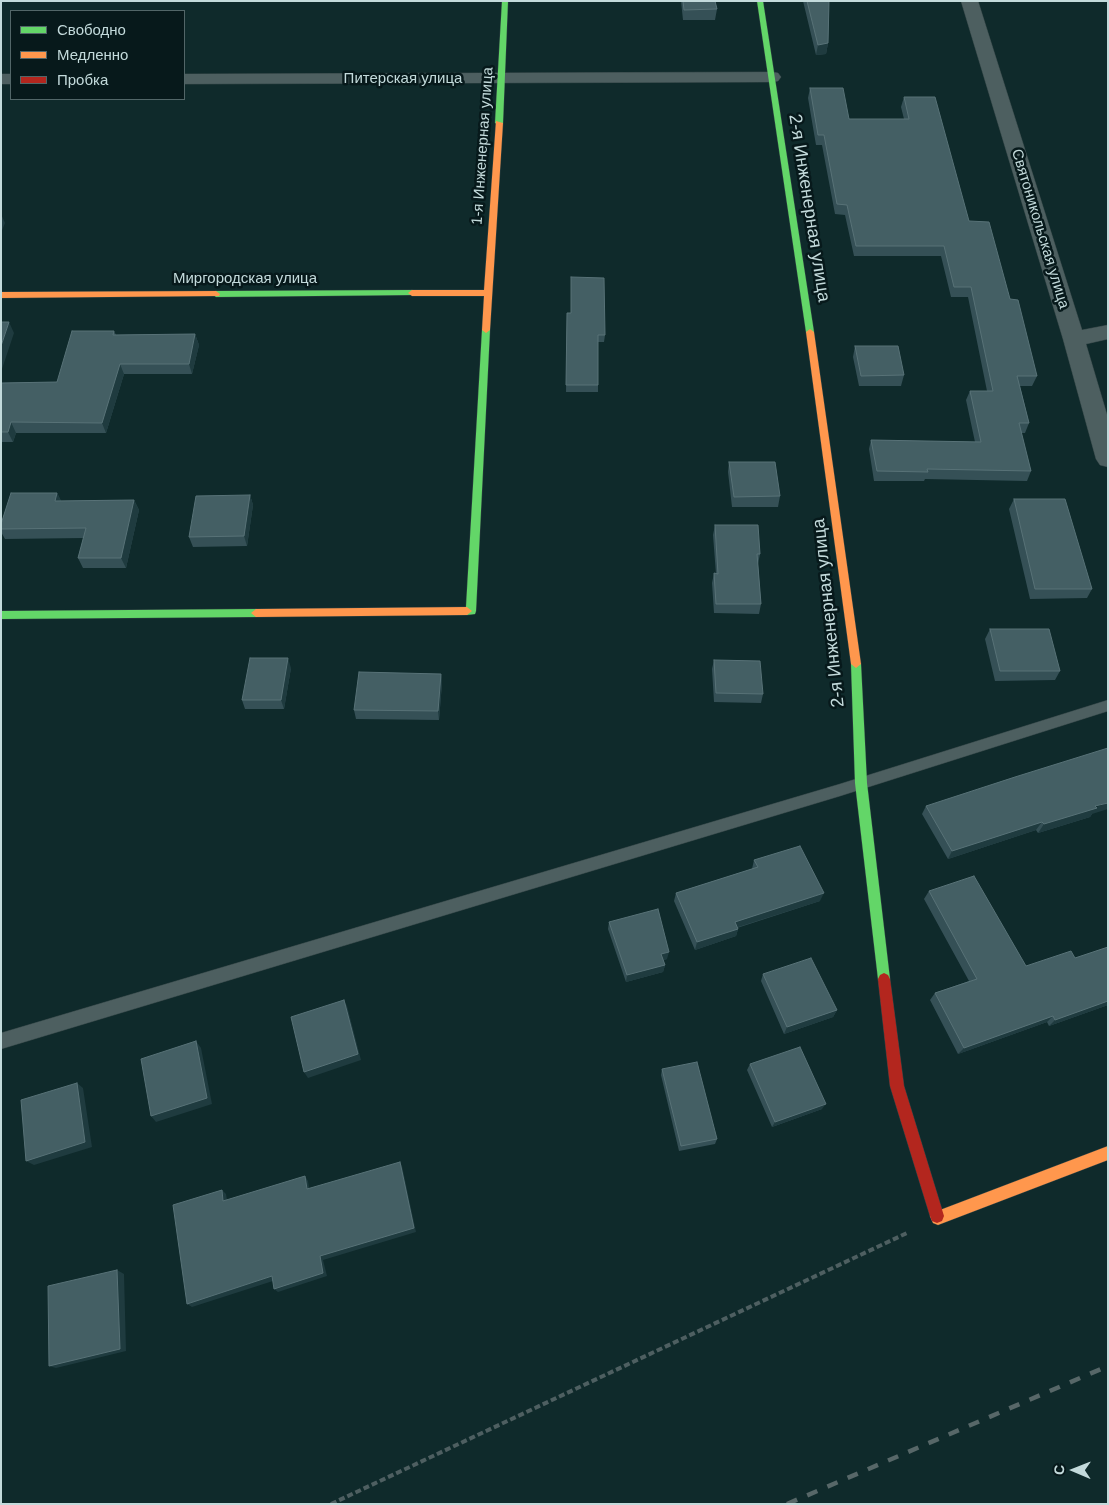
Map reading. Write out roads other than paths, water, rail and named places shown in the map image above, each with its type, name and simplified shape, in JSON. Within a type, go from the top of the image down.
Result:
[{"type":"street","name":"1-я Инженерная улица","points":[[1,615],[471,612],[505,1]]},
{"type":"street","name":"2-я Инженерная улица","points":[[760,1],[822,410],[857,669],[861,784],[897,1086],[938,1218],[1108,1153]]},
{"type":"street","name":"Святоникольская улица","points":[[969,1],[1074,339],[1108,459]]},
{"type":"street","name":"Питерская улица","points":[[185,79],[772,77]]},
{"type":"street","name":"Миргородская улица","points":[[1,296],[488,292]]},
{"type":"street","points":[[1074,339],[1108,332]]},
{"type":"lane","points":[[1,1041],[861,784],[1108,706]]},
{"type":"railway","points":[[787,1504],[1108,1366]]}]
